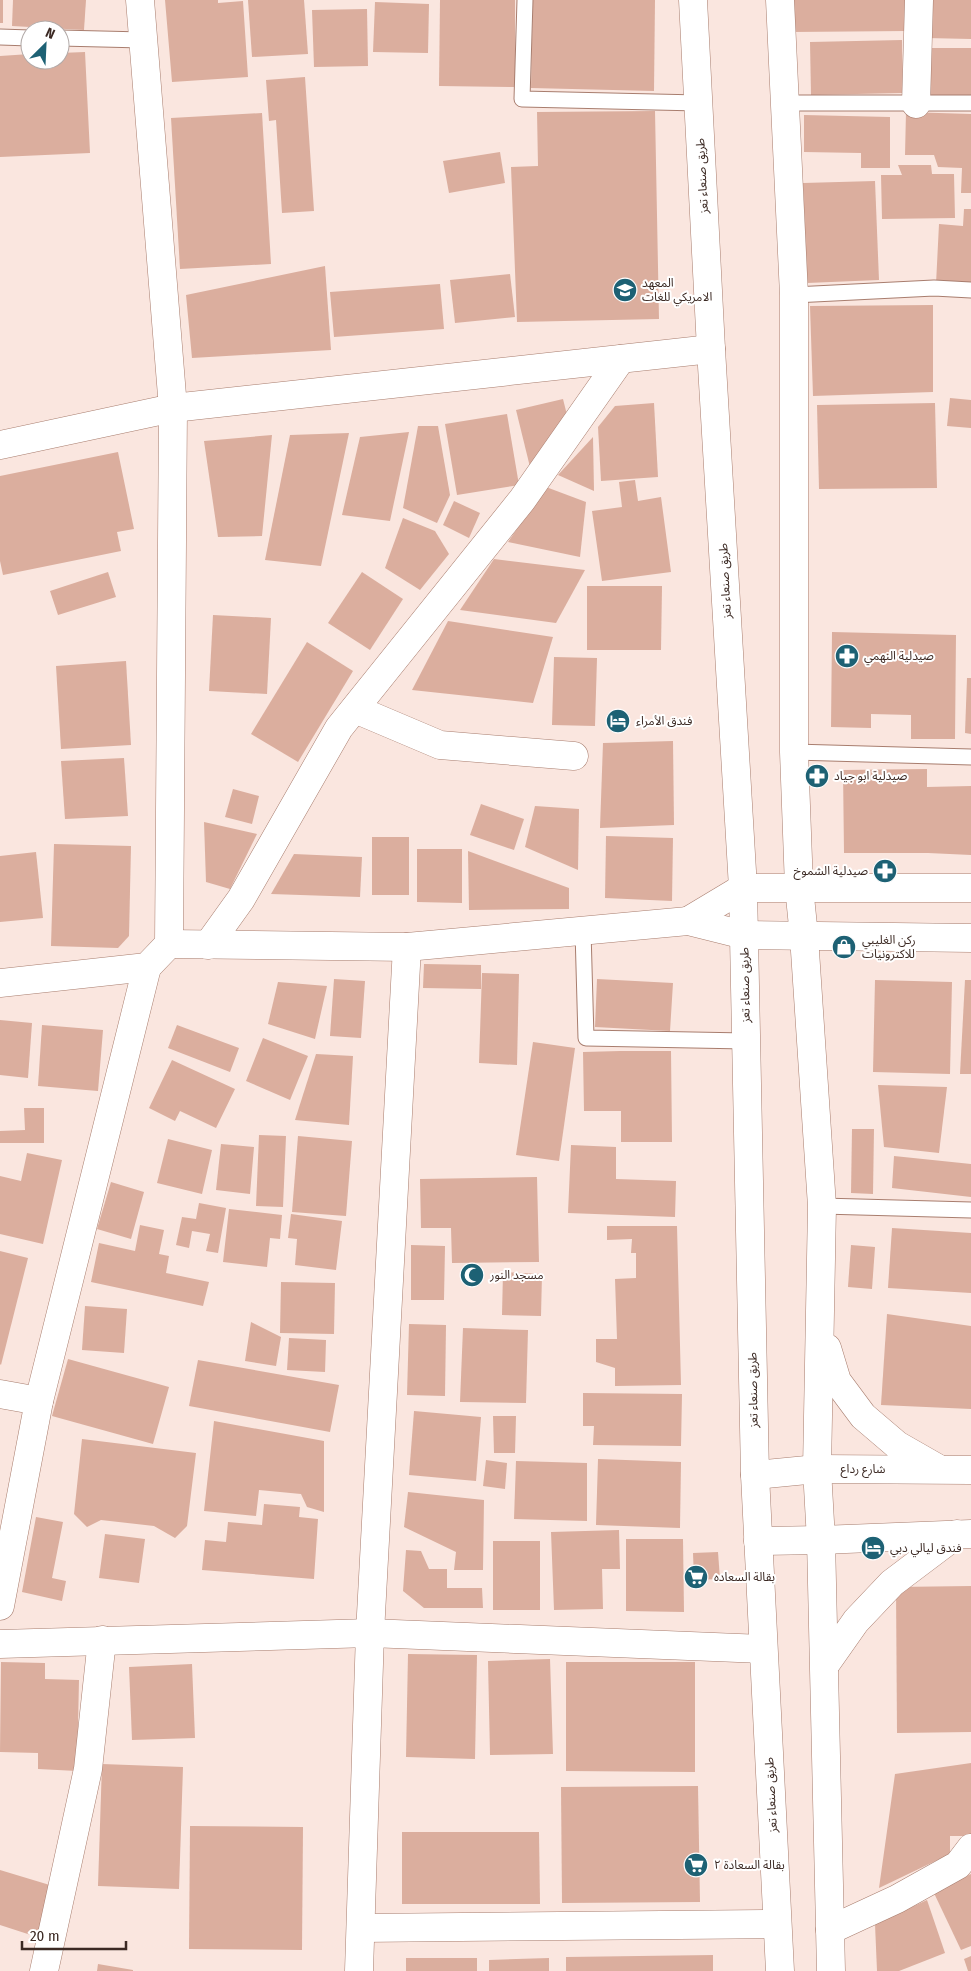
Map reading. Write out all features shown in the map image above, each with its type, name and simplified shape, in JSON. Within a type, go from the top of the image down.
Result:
[{"type":"main road","points":[[0,1606],[39,1401],[146,967],[169,944],[173,408],[140,0]]},
{"type":"main road","name":"طريق صنعاء تعز","points":[[693,0],[711,349],[743,888],[755,1475],[780,1971]]},
{"type":"main road","points":[[780,0],[794,295],[794,752],[799,887],[822,1206],[817,1469],[822,1540],[831,1971]]},
{"type":"main road","points":[[916,104],[919,0]]},
{"type":"main road","points":[[0,445],[173,408],[711,349]]},
{"type":"main road","points":[[208,945],[241,899],[339,728],[522,500],[621,359]]},
{"type":"main road","points":[[355,709],[440,745],[574,756]]},
{"type":"main road","points":[[688,922],[743,888],[971,888]]},
{"type":"main road","points":[[169,944],[407,947],[688,922],[744,934],[971,938]]},
{"type":"main road","points":[[359,1971],[370,1633],[407,947]]},
{"type":"main road","points":[[0,983],[146,967]]},
{"type":"main road","points":[[820,1327],[837,1381],[862,1416],[897,1444],[939,1469]]},
{"type":"main road","points":[[0,1394],[39,1401]]},
{"type":"main road","name":"شارع رداع","points":[[755,1475],[817,1469],[971,1470]]},
{"type":"main road","points":[[758,1541],[964,1534]]},
{"type":"main road","points":[[824,1665],[856,1621],[892,1583],[964,1534]]},
{"type":"main road","points":[[0,1644],[370,1633],[764,1649]]},
{"type":"main road","points":[[44,1971],[88,1769],[102,1640]]},
{"type":"main road","points":[[830,1930],[897,1899],[958,1865],[971,1848]]},
{"type":"main road","points":[[361,1928],[777,1924]]},
{"type":"lane","points":[[525,0],[522,99],[698,103]]},
{"type":"lane","points":[[0,37],[20,38]]},
{"type":"lane","points":[[70,38],[143,40]]},
{"type":"lane","points":[[785,103],[971,103]]},
{"type":"lane","points":[[794,295],[934,288],[971,290]]},
{"type":"lane","points":[[794,752],[971,757]]},
{"type":"lane","points":[[583,931],[586,1038],[746,1041]]},
{"type":"lane","points":[[822,1206],[971,1210]]},
{"type":"building","points":[[0,0],[3,0],[3,23],[0,23]]},
{"type":"building","points":[[13,0],[86,0],[84,30],[70,29],[70,20],[20,20],[20,26],[12,26]]},
{"type":"building","points":[[165,0],[218,0],[218,3],[243,1],[248,77],[172,82]]},
{"type":"building","points":[[248,0],[304,0],[308,54],[252,57]]},
{"type":"building","points":[[440,0],[515,0],[515,87],[439,86]]},
{"type":"building","points":[[533,0],[655,0],[654,91],[531,88]]},
{"type":"building","points":[[791,0],[907,0],[907,31],[792,32]]},
{"type":"building","points":[[927,0],[971,0],[971,39],[926,38]]},
{"type":"building","points":[[375,2],[429,4],[428,53],[373,52]]},
{"type":"building","points":[[367,9],[368,66],[314,67],[312,10]]},
{"type":"building","points":[[902,40],[903,93],[811,95],[810,42]]},
{"type":"building","points":[[930,48],[971,48],[971,101],[930,101]]},
{"type":"building","points":[[85,52],[90,153],[0,157],[0,56],[20,55],[20,70],[70,70],[70,53]]},
{"type":"building","points":[[305,77],[314,211],[282,213],[276,120],[269,121],[266,80]]},
{"type":"building","points":[[655,111],[659,319],[517,322],[511,167],[538,166],[537,112]]},
{"type":"building","points":[[906,112],[971,114],[971,193],[961,193],[962,168],[938,167],[934,155],[905,155]]},
{"type":"building","points":[[262,113],[271,264],[180,269],[171,118]]},
{"type":"building","points":[[804,115],[890,117],[890,168],[861,168],[861,153],[804,152]]},
{"type":"building","points":[[500,152],[505,183],[449,193],[443,161]]},
{"type":"building","points":[[898,165],[931,165],[932,174],[954,174],[955,218],[882,219],[881,175],[902,175]]},
{"type":"building","points":[[875,181],[879,280],[807,283],[803,183]]},
{"type":"building","points":[[964,209],[971,209],[971,286],[936,284],[939,224],[963,226]]},
{"type":"building","points":[[325,266],[331,350],[192,358],[186,295]]},
{"type":"building","points":[[510,274],[515,317],[455,323],[450,280]]},
{"type":"building","points":[[440,284],[444,329],[334,337],[330,292]]},
{"type":"building","points":[[933,305],[933,392],[813,396],[810,306]]},
{"type":"building","points":[[950,398],[971,400],[971,428],[947,426]]},
{"type":"building","points":[[563,399],[568,419],[530,467],[516,410]]},
{"type":"building","points":[[654,403],[658,477],[601,481],[598,427],[615,406]]},
{"type":"building","points":[[935,403],[937,488],[819,489],[817,405]]},
{"type":"building","points":[[507,414],[519,485],[457,495],[445,424]]},
{"type":"building","points":[[418,426],[438,426],[450,495],[437,523],[403,508]]},
{"type":"building","points":[[409,432],[390,521],[342,515],[360,437]]},
{"type":"building","points":[[349,433],[321,566],[265,560],[290,435]]},
{"type":"building","points":[[272,435],[262,536],[218,537],[204,441]]},
{"type":"building","points":[[593,437],[594,491],[558,475]]},
{"type":"building","points":[[118,452],[134,529],[117,532],[121,551],[3,575],[0,561],[0,476]]},
{"type":"building","points":[[635,480],[638,501],[661,497],[671,572],[602,581],[592,511],[622,507],[619,482]]},
{"type":"building","points":[[546,487],[586,502],[580,557],[508,542]]},
{"type":"building","points":[[454,501],[480,513],[469,538],[443,525]]},
{"type":"building","points":[[403,518],[435,531],[449,554],[420,590],[385,568]]},
{"type":"building","points":[[494,559],[585,570],[556,623],[460,610]]},
{"type":"building","points":[[108,572],[116,597],[58,615],[50,591]]},
{"type":"building","points":[[362,572],[403,599],[370,650],[328,623]]},
{"type":"building","points":[[587,586],[662,586],[661,650],[587,650]]},
{"type":"building","points":[[213,615],[271,618],[267,694],[209,691]]},
{"type":"building","points":[[448,621],[553,637],[533,703],[412,690]]},
{"type":"building","points":[[832,632],[956,635],[955,739],[911,739],[911,715],[871,714],[871,728],[831,727]]},
{"type":"building","points":[[307,642],[353,671],[298,762],[251,734]]},
{"type":"building","points":[[554,657],[597,658],[595,726],[552,725]]},
{"type":"building","points":[[126,661],[131,745],[61,749],[56,666]]},
{"type":"building","points":[[967,678],[971,678],[971,734],[965,733]]},
{"type":"building","points":[[673,741],[674,825],[600,828],[603,743]]},
{"type":"building","points":[[124,758],[128,816],[65,819],[61,761]]},
{"type":"building","points":[[927,769],[927,787],[971,786],[971,855],[844,853],[843,770]]},
{"type":"building","points":[[233,789],[259,796],[252,824],[225,817]]},
{"type":"building","points":[[481,804],[524,819],[514,850],[470,835]]},
{"type":"building","points":[[535,806],[579,809],[578,870],[525,847]]},
{"type":"building","points":[[204,822],[257,834],[230,889],[206,882]]},
{"type":"building","points":[[606,836],[673,838],[672,901],[605,898]]},
{"type":"building","points":[[372,837],[409,837],[409,895],[372,895]]},
{"type":"building","points":[[54,844],[131,846],[129,936],[118,948],[51,946]]},
{"type":"building","points":[[417,849],[462,849],[462,903],[417,902]]},
{"type":"building","points":[[468,851],[569,888],[569,909],[469,910]]},
{"type":"building","points":[[36,852],[43,918],[0,922],[0,856]]},
{"type":"building","points":[[294,854],[362,857],[360,897],[271,894]]},
{"type":"building","points":[[424,964],[481,965],[481,989],[423,988]]},
{"type":"building","points":[[482,973],[519,974],[517,1065],[479,1063]]},
{"type":"building","points":[[334,979],[365,981],[361,1038],[330,1036]]},
{"type":"building","points":[[597,979],[673,983],[670,1031],[595,1027]]},
{"type":"building","points":[[875,980],[952,982],[950,1074],[873,1072]]},
{"type":"building","points":[[965,980],[971,980],[971,1074],[960,1074]]},
{"type":"building","points":[[278,982],[327,986],[315,1039],[268,1024]]},
{"type":"building","points":[[0,1020],[32,1023],[28,1078],[0,1075]]},
{"type":"building","points":[[42,1025],[103,1030],[98,1091],[38,1086]]},
{"type":"building","points":[[177,1025],[239,1048],[230,1072],[168,1048]]},
{"type":"building","points":[[263,1038],[308,1056],[290,1100],[246,1081]]},
{"type":"building","points":[[533,1042],[575,1048],[559,1161],[516,1155]]},
{"type":"building","points":[[671,1051],[672,1142],[621,1142],[621,1111],[584,1111],[583,1052]]},
{"type":"building","points":[[316,1054],[353,1056],[349,1125],[295,1120]]},
{"type":"building","points":[[172,1060],[235,1089],[216,1128],[180,1111],[175,1121],[149,1108]]},
{"type":"building","points":[[878,1085],[947,1087],[939,1153],[884,1147]]},
{"type":"building","points":[[24,1108],[44,1108],[44,1143],[0,1143],[0,1131],[25,1130]]},
{"type":"building","points":[[852,1129],[874,1129],[873,1194],[851,1193]]},
{"type":"building","points":[[259,1135],[286,1136],[283,1207],[256,1206]]},
{"type":"building","points":[[298,1136],[352,1141],[346,1216],[292,1212]]},
{"type":"building","points":[[168,1139],[212,1150],[202,1194],[157,1183]]},
{"type":"building","points":[[221,1144],[254,1147],[250,1194],[216,1190]]},
{"type":"building","points":[[571,1145],[616,1147],[616,1179],[676,1181],[675,1217],[568,1213]]},
{"type":"building","points":[[27,1153],[62,1160],[43,1244],[0,1234],[0,1176],[21,1181]]},
{"type":"building","points":[[894,1156],[971,1164],[971,1197],[892,1188]]},
{"type":"building","points":[[537,1177],[539,1262],[452,1263],[451,1228],[421,1228],[420,1179]]},
{"type":"building","points":[[111,1182],[144,1192],[131,1239],[97,1229]]},
{"type":"building","points":[[199,1203],[226,1208],[218,1253],[206,1251],[210,1234],[192,1231],[189,1248],[176,1245],[182,1217],[196,1219]]},
{"type":"building","points":[[229,1209],[282,1215],[280,1239],[270,1238],[267,1267],[223,1262]]},
{"type":"building","points":[[291,1214],[342,1221],[336,1270],[295,1265],[297,1239],[288,1238]]},
{"type":"building","points":[[140,1225],[164,1230],[159,1254],[169,1256],[166,1273],[209,1282],[203,1306],[91,1282],[99,1243],[135,1251]]},
{"type":"building","points":[[607,1226],[677,1226],[681,1385],[615,1386],[615,1368],[596,1362],[596,1339],[617,1339],[615,1279],[636,1278],[636,1253],[631,1253],[632,1239],[607,1240]]},
{"type":"building","points":[[892,1228],[971,1233],[971,1293],[888,1288]]},
{"type":"building","points":[[411,1245],[445,1246],[444,1300],[411,1300]]},
{"type":"building","points":[[851,1245],[875,1247],[872,1289],[848,1287]]},
{"type":"building","points":[[0,1251],[28,1258],[1,1365],[0,1364]]},
{"type":"building","points":[[503,1272],[542,1274],[541,1316],[502,1315]]},
{"type":"building","points":[[281,1282],[335,1283],[334,1334],[280,1333]]},
{"type":"building","points":[[85,1306],[127,1309],[124,1353],[82,1350]]},
{"type":"building","points":[[887,1314],[971,1326],[971,1409],[881,1405]]},
{"type":"building","points":[[251,1322],[281,1337],[276,1366],[245,1361]]},
{"type":"building","points":[[409,1324],[446,1325],[445,1396],[407,1395]]},
{"type":"building","points":[[463,1328],[528,1330],[526,1403],[460,1402]]},
{"type":"building","points":[[289,1338],[326,1340],[325,1372],[287,1370]]},
{"type":"building","points":[[68,1359],[169,1387],[153,1444],[52,1416]]},
{"type":"building","points":[[198,1360],[339,1385],[330,1432],[189,1406]]},
{"type":"building","points":[[583,1393],[682,1394],[681,1446],[593,1445],[594,1426],[583,1426]]},
{"type":"building","points":[[414,1411],[481,1417],[476,1481],[409,1475]]},
{"type":"building","points":[[493,1416],[516,1416],[515,1453],[494,1453]]},
{"type":"building","points":[[214,1421],[324,1441],[324,1512],[307,1507],[301,1494],[259,1490],[256,1516],[204,1511]]},
{"type":"building","points":[[82,1439],[196,1453],[187,1526],[175,1538],[154,1526],[101,1520],[87,1527],[74,1514]]},
{"type":"building","points":[[598,1459],[681,1462],[680,1528],[596,1525]]},
{"type":"building","points":[[486,1460],[507,1463],[505,1489],[483,1486]]},
{"type":"building","points":[[516,1461],[587,1463],[587,1521],[514,1519]]},
{"type":"building","points":[[408,1492],[484,1500],[483,1570],[454,1570],[456,1552],[404,1527]]},
{"type":"building","points":[[264,1504],[300,1507],[299,1517],[318,1519],[314,1579],[202,1570],[205,1540],[226,1542],[228,1522],[262,1525]]},
{"type":"building","points":[[36,1517],[63,1522],[52,1578],[66,1581],[62,1601],[22,1592]]},
{"type":"building","points":[[619,1530],[620,1569],[602,1569],[603,1609],[554,1610],[551,1532]]},
{"type":"building","points":[[105,1534],[145,1539],[139,1583],[99,1578]]},
{"type":"building","points":[[626,1539],[683,1539],[684,1612],[626,1611]]},
{"type":"building","points":[[493,1541],[540,1541],[540,1610],[493,1610]]},
{"type":"building","points":[[406,1550],[421,1551],[429,1569],[447,1569],[447,1588],[482,1588],[483,1608],[424,1608],[403,1591]]},
{"type":"building","points":[[718,1552],[720,1579],[694,1580],[693,1553]]},
{"type":"building","points":[[971,1586],[971,1732],[897,1733],[896,1587]]},
{"type":"building","points":[[408,1654],[477,1655],[475,1759],[406,1757]]},
{"type":"building","points":[[550,1659],[553,1754],[490,1755],[488,1661]]},
{"type":"building","points":[[1,1662],[45,1663],[45,1679],[79,1680],[77,1771],[38,1769],[38,1753],[0,1752]]},
{"type":"building","points":[[566,1662],[695,1662],[695,1772],[566,1771]]},
{"type":"building","points":[[192,1664],[195,1738],[132,1740],[129,1667]]},
{"type":"building","points":[[971,1763],[971,1836],[950,1836],[950,1854],[879,1888],[895,1774]]},
{"type":"building","points":[[102,1764],[183,1767],[179,1889],[98,1886]]},
{"type":"building","points":[[698,1786],[700,1902],[562,1903],[561,1787]]},
{"type":"building","points":[[190,1826],[303,1827],[302,1950],[189,1949]]},
{"type":"building","points":[[402,1832],[539,1832],[540,1904],[402,1904]]},
{"type":"building","points":[[0,1870],[53,1886],[37,1937],[0,1925]]},
{"type":"building","points":[[971,1874],[971,1946],[961,1950],[933,1891]]},
{"type":"building","points":[[927,1900],[945,1953],[899,1971],[877,1971],[875,1924]]},
{"type":"building","points":[[713,1955],[713,1971],[566,1971],[566,1957]]},
{"type":"building","points":[[971,1956],[971,1971],[968,1971],[964,1959]]},
{"type":"building","points":[[406,1958],[477,1958],[477,1971],[406,1971]]},
{"type":"building","points":[[549,1958],[549,1971],[489,1971],[489,1960]]},
{"type":"building","points":[[98,1964],[133,1970],[133,1971],[97,1971]]},
{"type":"place","name":"المعهد الامريكي للغات","points":[[625,290]]},
{"type":"place","name":"صيدلية النهمي","points":[[847,656]]},
{"type":"place","name":"فندق الأمراء","points":[[618,721]]},
{"type":"place","name":"صيدلية ابو جياد","points":[[817,776]]},
{"type":"place","name":"صيدلية الشموخ","points":[[885,871]]},
{"type":"place","name":"ركن الغليبي للاكترونيات","points":[[844,947]]},
{"type":"place","name":"مسجد النور","points":[[472,1275]]},
{"type":"place","name":"فندق ليالي دبي","points":[[873,1548]]},
{"type":"place","name":"بقالة السعاده","points":[[696,1577]]},
{"type":"place","name":"بقالة السعادة ٢","points":[[696,1865]]}]
